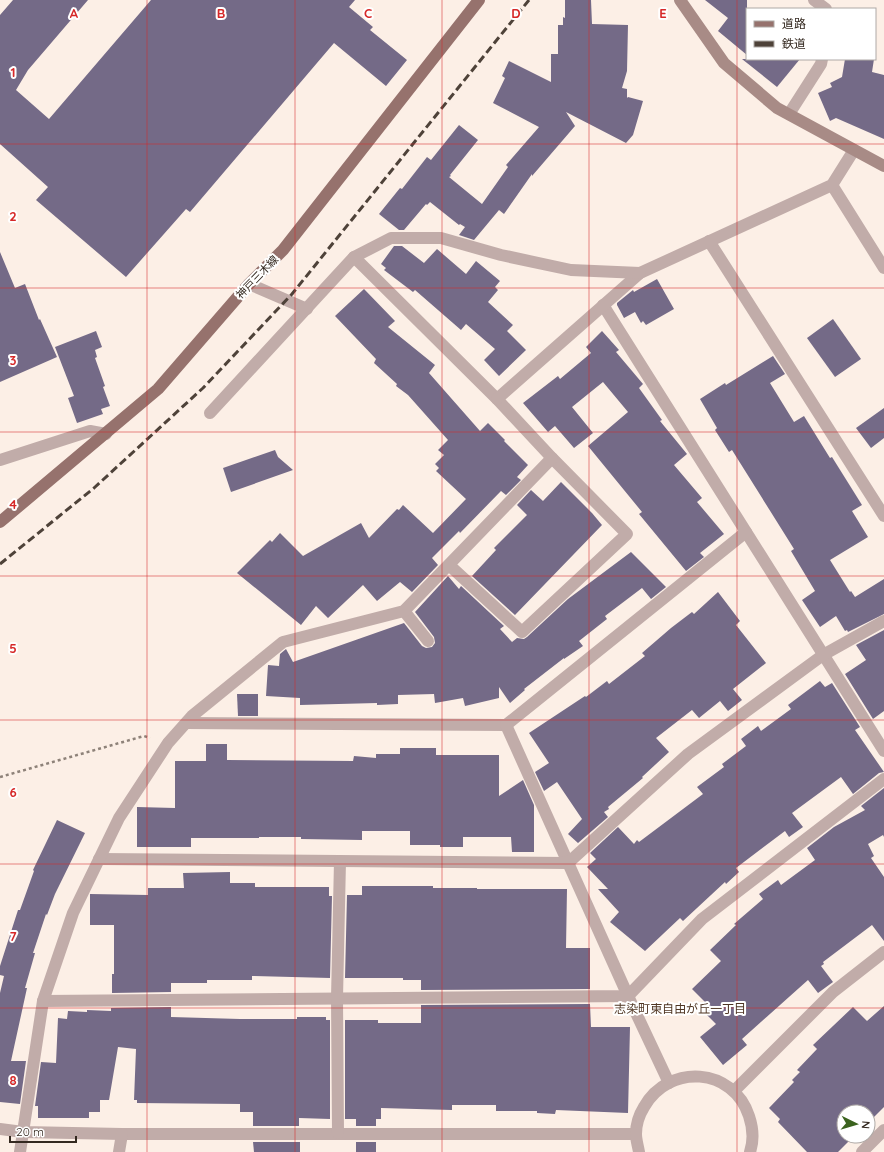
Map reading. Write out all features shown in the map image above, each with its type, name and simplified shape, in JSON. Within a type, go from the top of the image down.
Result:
[{"type":"main road","name":"神戸三木線","points":[[0,522],[158,389],[249,284],[283,250],[479,0]]},
{"type":"street","points":[[680,0],[724,63],[776,108],[884,166]]},
{"type":"street","points":[[814,0],[825,8]]},
{"type":"street","points":[[789,114],[821,64],[822,60]]},
{"type":"street","points":[[497,399],[640,273],[832,185],[854,150]]},
{"type":"street","points":[[832,185],[884,268]]},
{"type":"street","points":[[210,413],[307,310],[354,257],[391,238],[441,238],[501,255],[570,270],[640,273]]},
{"type":"street","points":[[709,241],[884,516]]},
{"type":"street","points":[[354,257],[497,399],[626,534],[522,632],[449,564]]},
{"type":"street","points":[[249,284],[307,310]]},
{"type":"street","points":[[603,305],[884,751]]},
{"type":"street","points":[[0,460],[90,431],[106,434]]},
{"type":"street","points":[[20,1152],[43,1001],[73,913],[119,818],[168,743],[192,716],[284,642],[404,611],[552,458]]},
{"type":"street","points":[[187,723],[506,725],[746,532]]},
{"type":"street","points":[[404,611],[428,641]]},
{"type":"street","points":[[99,859],[568,863],[688,754],[823,655],[884,621]]},
{"type":"street","points":[[506,725],[628,996],[669,1083]]},
{"type":"street","points":[[43,1001],[628,996],[702,919],[884,779]]},
{"type":"street","points":[[338,1134],[337,998],[340,861]]},
{"type":"street","points":[[734,1091],[833,992],[884,952]]},
{"type":"street","points":[[639,1152],[636,1134],[640,1114],[649,1098],[664,1085],[681,1078],[700,1076],[718,1081],[734,1091],[746,1106],[752,1125],[752,1144],[750,1152]]},
{"type":"street","points":[[0,1129],[23,1132],[122,1134],[636,1134]]},
{"type":"street","points":[[862,1152],[884,1130]]},
{"type":"street","points":[[119,1152],[122,1134]]},
{"type":"path","points":[[0,777],[144,736],[168,743]]},
{"type":"building","points":[[13,0],[88,0],[28,70],[16,90],[49,119],[151,0],[355,0],[349,7],[373,27],[370,30],[407,60],[386,86],[334,43],[190,212],[186,209],[126,277],[36,200],[48,187],[0,144],[0,15]]},
{"type":"building","points":[[565,0],[591,0],[592,24],[628,25],[627,71],[622,88],[627,89],[627,98],[643,101],[633,135],[626,143],[566,112],[575,126],[532,176],[532,174],[504,214],[499,210],[474,240],[459,235],[465,227],[460,224],[459,225],[430,202],[427,205],[426,204],[404,230],[399,230],[379,214],[400,188],[402,189],[427,157],[431,160],[459,125],[478,140],[449,177],[482,204],[508,167],[506,165],[539,127],[493,103],[505,78],[502,76],[509,61],[551,82],[551,54],[558,54],[558,25],[563,25],[563,17],[565,18]]},
{"type":"building","points":[[705,0],[747,0],[746,54],[718,31],[728,18]]},
{"type":"building","points":[[742,59],[799,60],[777,87]]},
{"type":"building","points":[[845,60],[874,60],[872,72],[884,75],[884,139],[836,118],[830,121],[818,93],[832,87],[830,83],[842,77]]},
{"type":"building","points":[[394,246],[402,246],[424,263],[437,249],[466,274],[476,261],[500,281],[495,287],[498,290],[488,302],[513,325],[507,331],[526,350],[499,376],[484,360],[495,349],[466,324],[461,330],[415,290],[413,292],[384,270],[386,268],[381,264]]},
{"type":"building","points":[[0,252],[15,288],[25,284],[39,320],[40,319],[57,357],[0,382]]},
{"type":"building","points":[[657,279],[674,309],[646,325],[643,321],[641,323],[635,312],[624,318],[617,303],[633,290],[634,292]]},
{"type":"building","points":[[364,289],[395,321],[388,327],[435,365],[429,373],[480,431],[488,423],[528,465],[517,477],[521,480],[506,495],[501,491],[460,533],[459,531],[432,558],[438,565],[412,592],[400,582],[377,601],[363,585],[328,618],[316,606],[301,625],[237,573],[270,540],[272,542],[280,533],[303,556],[361,523],[369,538],[397,509],[399,510],[403,505],[433,533],[466,499],[436,471],[439,468],[435,464],[444,455],[438,450],[448,440],[408,395],[396,386],[397,384],[374,363],[376,359],[335,316]]},
{"type":"building","points":[[833,319],[861,359],[835,377],[807,338]]},
{"type":"building","points":[[96,331],[102,347],[95,350],[97,357],[95,358],[110,406],[101,409],[103,414],[77,423],[68,398],[74,396],[55,347]]},
{"type":"building","points":[[602,331],[619,350],[616,352],[643,384],[639,388],[662,420],[660,421],[687,454],[674,465],[702,498],[697,502],[724,534],[700,553],[704,557],[686,571],[639,514],[642,512],[588,446],[628,412],[603,382],[572,407],[593,433],[574,448],[555,426],[548,432],[523,403],[558,376],[560,379],[591,353],[586,347]]},
{"type":"building","points":[[773,356],[785,374],[770,383],[794,422],[804,416],[862,505],[852,511],[868,537],[830,560],[850,592],[851,591],[855,597],[884,579],[884,614],[848,632],[847,630],[845,631],[836,616],[820,627],[802,600],[815,591],[791,551],[794,549],[732,450],[729,452],[715,430],[717,428],[700,399]]},
{"type":"building","points":[[884,408],[884,438],[871,448],[856,428]]},
{"type":"building","points":[[275,450],[278,457],[293,470],[231,492],[223,468]]},
{"type":"building","points":[[561,482],[602,525],[515,615],[472,576],[496,550],[494,548],[527,515],[517,505],[531,490],[543,501]]},
{"type":"building","points":[[631,552],[666,587],[651,599],[642,588],[605,616],[607,619],[579,641],[583,646],[564,658],[524,689],[525,690],[510,703],[499,687],[499,698],[465,706],[463,698],[435,703],[434,694],[398,695],[398,704],[377,705],[377,703],[300,705],[300,698],[266,696],[268,665],[279,666],[280,654],[286,649],[293,662],[404,623],[422,646],[426,648],[432,647],[435,643],[434,637],[415,612],[448,576],[459,589],[461,586],[504,626],[500,629],[512,642],[517,638],[524,639],[527,637],[568,599]]},
{"type":"building","points":[[718,592],[740,621],[736,625],[766,663],[733,689],[742,700],[728,711],[720,701],[699,718],[692,710],[656,738],[669,752],[642,777],[643,778],[608,807],[609,809],[604,812],[608,817],[578,843],[568,834],[582,819],[557,782],[544,791],[535,772],[549,763],[529,733],[585,696],[586,697],[607,681],[609,684],[645,656],[642,653],[671,628],[692,612],[694,614]]},
{"type":"building","points":[[884,630],[884,711],[873,719],[845,674],[866,660],[856,645]]},
{"type":"building","points":[[820,681],[825,687],[832,683],[860,727],[855,730],[884,772],[879,773],[853,794],[841,777],[792,813],[803,827],[789,837],[785,831],[736,868],[739,872],[726,884],[725,882],[683,921],[680,918],[645,951],[610,922],[619,912],[598,889],[608,889],[587,867],[596,859],[590,853],[618,827],[634,844],[637,840],[639,842],[703,794],[697,787],[724,767],[722,764],[746,746],[741,739],[758,726],[761,731],[791,709],[788,705]]},
{"type":"building","points":[[237,694],[258,694],[258,716],[238,716]]},
{"type":"building","points":[[206,744],[227,744],[227,760],[353,761],[354,756],[376,758],[376,754],[400,754],[400,748],[436,748],[436,755],[499,755],[499,796],[523,780],[534,805],[534,852],[512,852],[511,837],[463,837],[463,847],[410,845],[410,831],[362,831],[362,840],[301,839],[301,837],[191,838],[191,847],[137,847],[137,807],[175,808],[175,761],[206,761]]},
{"type":"building","points":[[884,788],[884,837],[883,835],[868,844],[874,856],[871,858],[884,877],[884,941],[872,925],[823,962],[824,964],[821,966],[833,982],[818,993],[808,980],[742,1039],[747,1045],[723,1065],[700,1037],[716,1024],[705,1013],[711,1008],[692,989],[721,961],[710,950],[736,925],[734,924],[763,899],[759,894],[778,880],[781,885],[815,860],[807,848],[834,827],[865,810],[861,806]]},
{"type":"building","points":[[57,820],[85,833],[55,894],[47,915],[46,914],[33,953],[35,953],[25,988],[27,988],[11,1061],[26,1061],[20,1104],[0,1102],[0,993],[4,976],[0,975],[0,966],[18,910],[20,910],[34,871],[33,870]]},
{"type":"building","points":[[230,872],[230,883],[255,883],[255,887],[329,887],[329,896],[332,896],[330,978],[252,976],[252,980],[207,980],[207,983],[171,983],[171,992],[112,993],[112,974],[114,974],[114,925],[90,925],[90,894],[148,895],[148,888],[184,888],[183,873]]},
{"type":"building","points":[[362,886],[433,886],[433,888],[477,889],[567,889],[566,948],[590,948],[590,989],[421,990],[421,980],[403,980],[403,978],[345,978],[347,895],[362,895]]},
{"type":"building","points":[[590,1004],[591,1027],[630,1027],[628,1113],[556,1110],[555,1114],[537,1113],[537,1111],[496,1111],[496,1105],[452,1105],[452,1110],[381,1108],[381,1119],[376,1119],[376,1126],[356,1126],[356,1119],[345,1119],[345,1020],[378,1020],[378,1023],[421,1023],[421,1005]]},
{"type":"building","points":[[884,1006],[884,1107],[876,1115],[876,1104],[836,1104],[836,1144],[846,1144],[838,1152],[807,1152],[778,1122],[780,1119],[769,1108],[794,1082],[792,1080],[800,1072],[797,1070],[817,1049],[813,1045],[853,1007],[867,1021]]},
{"type":"building","points":[[171,1007],[171,1017],[297,1019],[297,1017],[326,1017],[326,1020],[330,1020],[330,1119],[299,1118],[299,1126],[253,1126],[253,1112],[240,1112],[240,1104],[137,1103],[137,1100],[134,1100],[136,1049],[118,1047],[109,1100],[100,1100],[100,1112],[89,1112],[89,1118],[38,1118],[38,1106],[35,1106],[41,1062],[56,1063],[58,1018],[67,1019],[68,1011],[87,1012],[87,1010],[111,1011],[111,1008]]},
{"type":"building","points":[[253,1142],[300,1142],[300,1152],[254,1152]]},
{"type":"building","points":[[356,1142],[376,1142],[376,1152],[356,1152]]},
{"type":"railway","points":[[0,564],[94,488],[203,388],[292,294],[529,0]]},
{"type":"district","name":"志染町東自由が丘一丁目","points":[[680,1009]]}]
